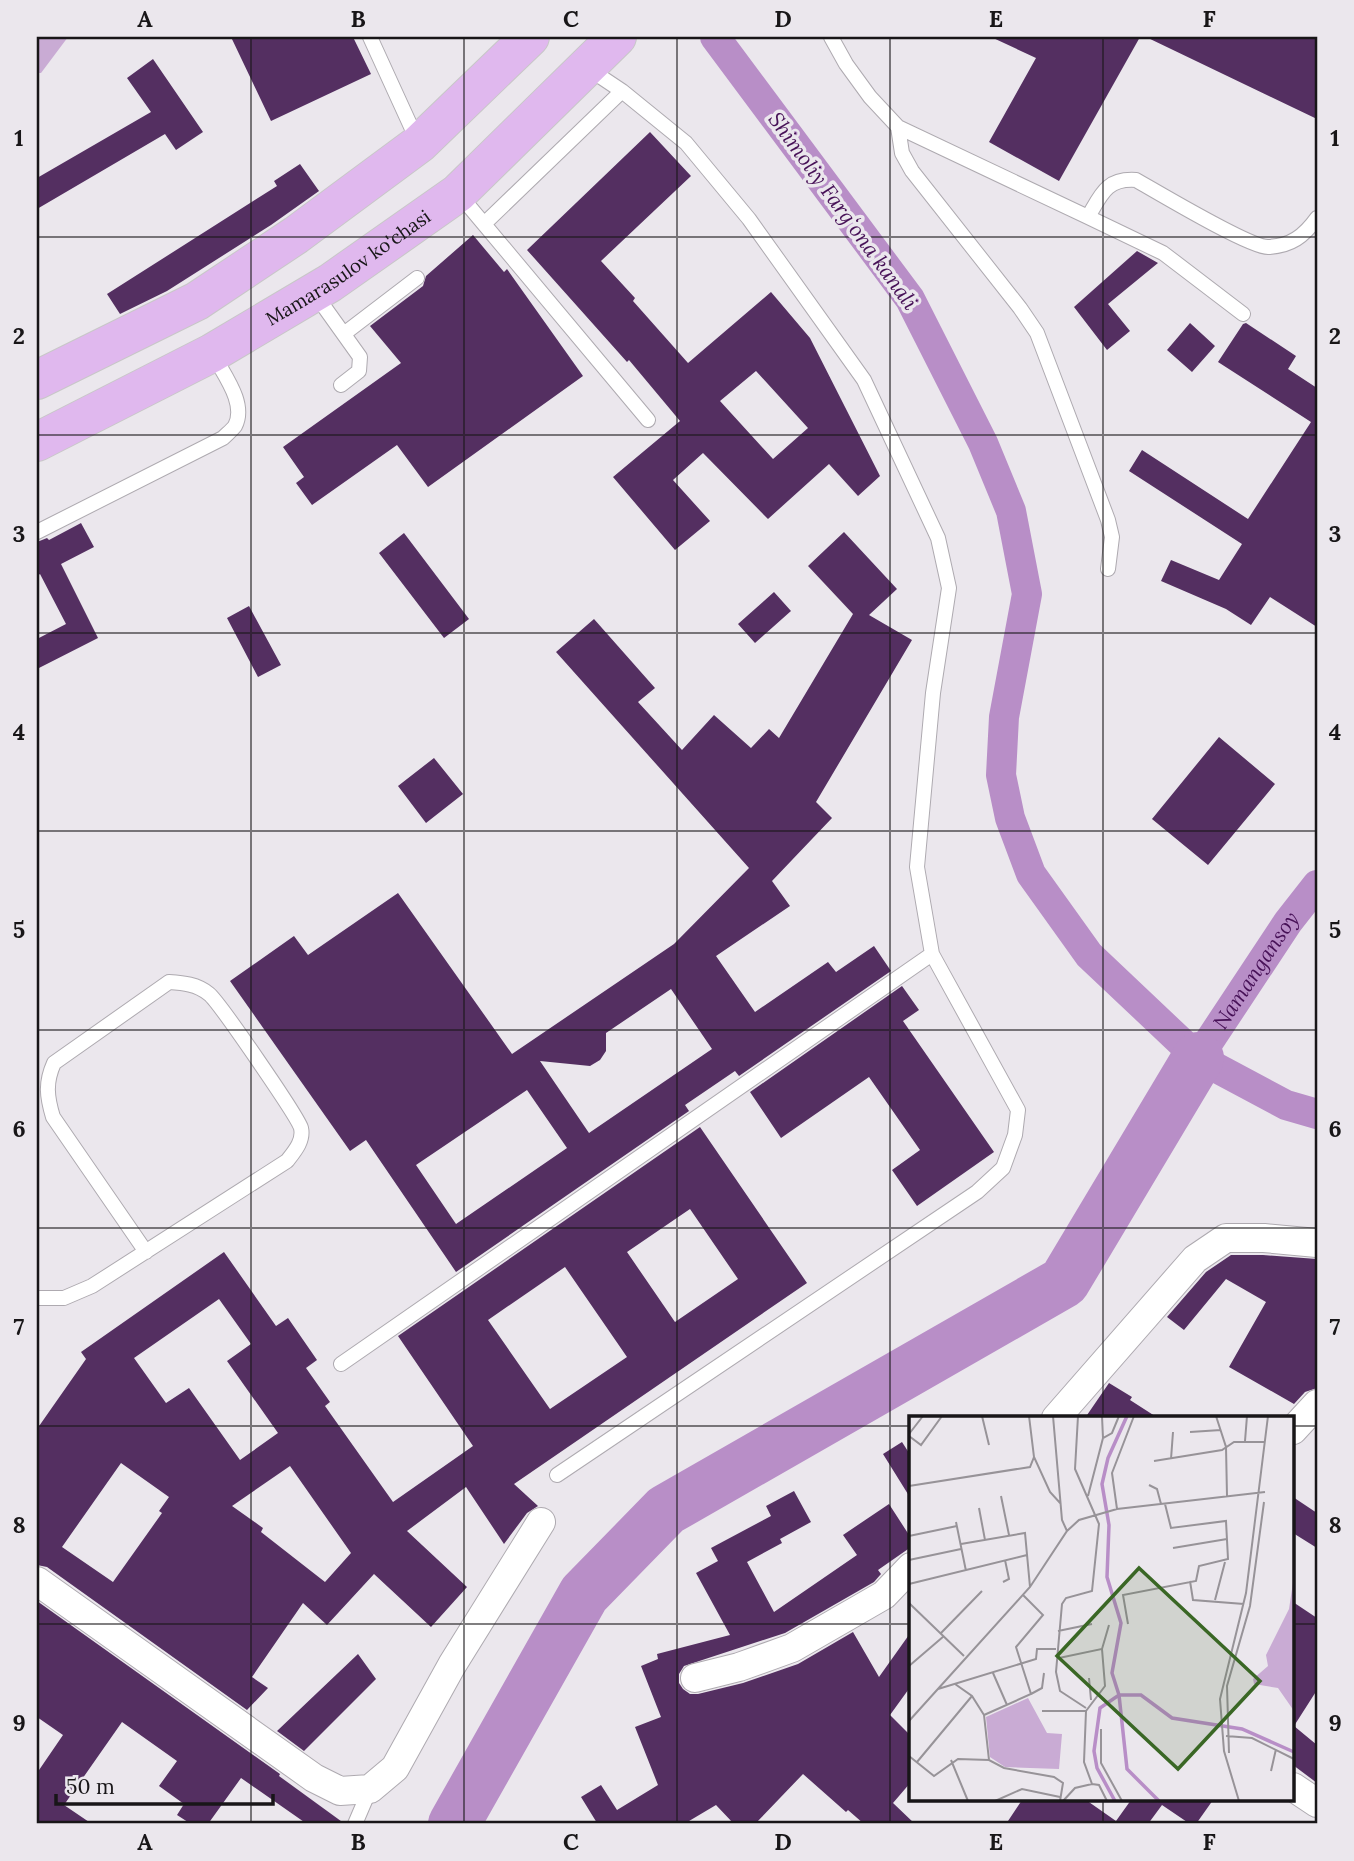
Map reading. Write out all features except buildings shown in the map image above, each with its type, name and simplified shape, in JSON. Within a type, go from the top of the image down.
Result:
[{"type":"main road","points":[[37,380],[197,301],[296,235],[419,144],[530,37]]},
{"type":"main road","name":"Mamarasulov ko'chasi","points":[[37,442],[212,353],[314,292],[458,193],[603,51]]},
{"type":"street","points":[[1058,1416],[1195,1259],[1205,1252],[1226,1238],[1264,1237],[1317,1242]]},
{"type":"street","points":[[1294,1429],[1317,1404]]},
{"type":"street","points":[[37,1581],[314,1778],[340,1791],[370,1789],[395,1768],[452,1665],[541,1522]]},
{"type":"street","points":[[695,1678],[739,1667],[792,1648],[884,1595],[909,1569]]},
{"type":"street","points":[[1294,1788],[1317,1803]]},
{"type":"lane","points":[[370,37],[419,144]]},
{"type":"lane","points":[[831,37],[846,64],[870,97],[898,127],[1163,253],[1243,314]]},
{"type":"lane","points":[[557,1475],[977,1192],[1003,1168],[1015,1135],[1018,1110],[932,954],[917,867],[933,693],[949,588],[938,538],[864,380],[825,323],[750,219],[686,143],[622,90],[603,51]]},
{"type":"lane","points":[[484,225],[622,90]]},
{"type":"lane","points":[[898,127],[902,153],[912,171],[1037,333],[1108,520],[1112,537],[1108,569]]},
{"type":"lane","points":[[1088,217],[1105,189],[1124,180],[1136,180],[1237,235],[1265,247],[1287,245],[1305,234],[1317,218]]},
{"type":"lane","points":[[458,193],[648,420]]},
{"type":"lane","points":[[345,333],[417,278]]},
{"type":"lane","points":[[314,292],[360,357],[359,371],[341,385]]},
{"type":"lane","points":[[37,532],[223,438],[235,426],[238,411],[235,396],[212,353]]},
{"type":"lane","points":[[341,1364],[932,954]]},
{"type":"lane","points":[[37,1298],[64,1298],[92,1286],[146,1252],[287,1161],[299,1145],[301,1128],[222,1009],[209,994],[189,983],[169,982],[54,1063],[48,1076],[47,1094],[54,1117],[146,1252]]},
{"type":"lane","points":[[355,1824],[370,1789]]},
{"type":"shaded area","points":[[37,37],[68,37],[41,73],[37,73]]},
{"type":"waterway","name":"Shimoliy Fargʻona kanali","points":[[715,37],[910,299],[983,443],[1011,511],[1027,594],[1004,717],[1001,775],[1010,818],[1031,874],[1089,955],[1198,1058],[1286,1105],[1317,1114]]},
{"type":"waterway","name":"Namangansoy","points":[[1198,1058],[1288,922],[1317,885]]},
{"type":"waterway","points":[[454,1824],[584,1594],[666,1510],[1064,1282],[1198,1058]]}]
